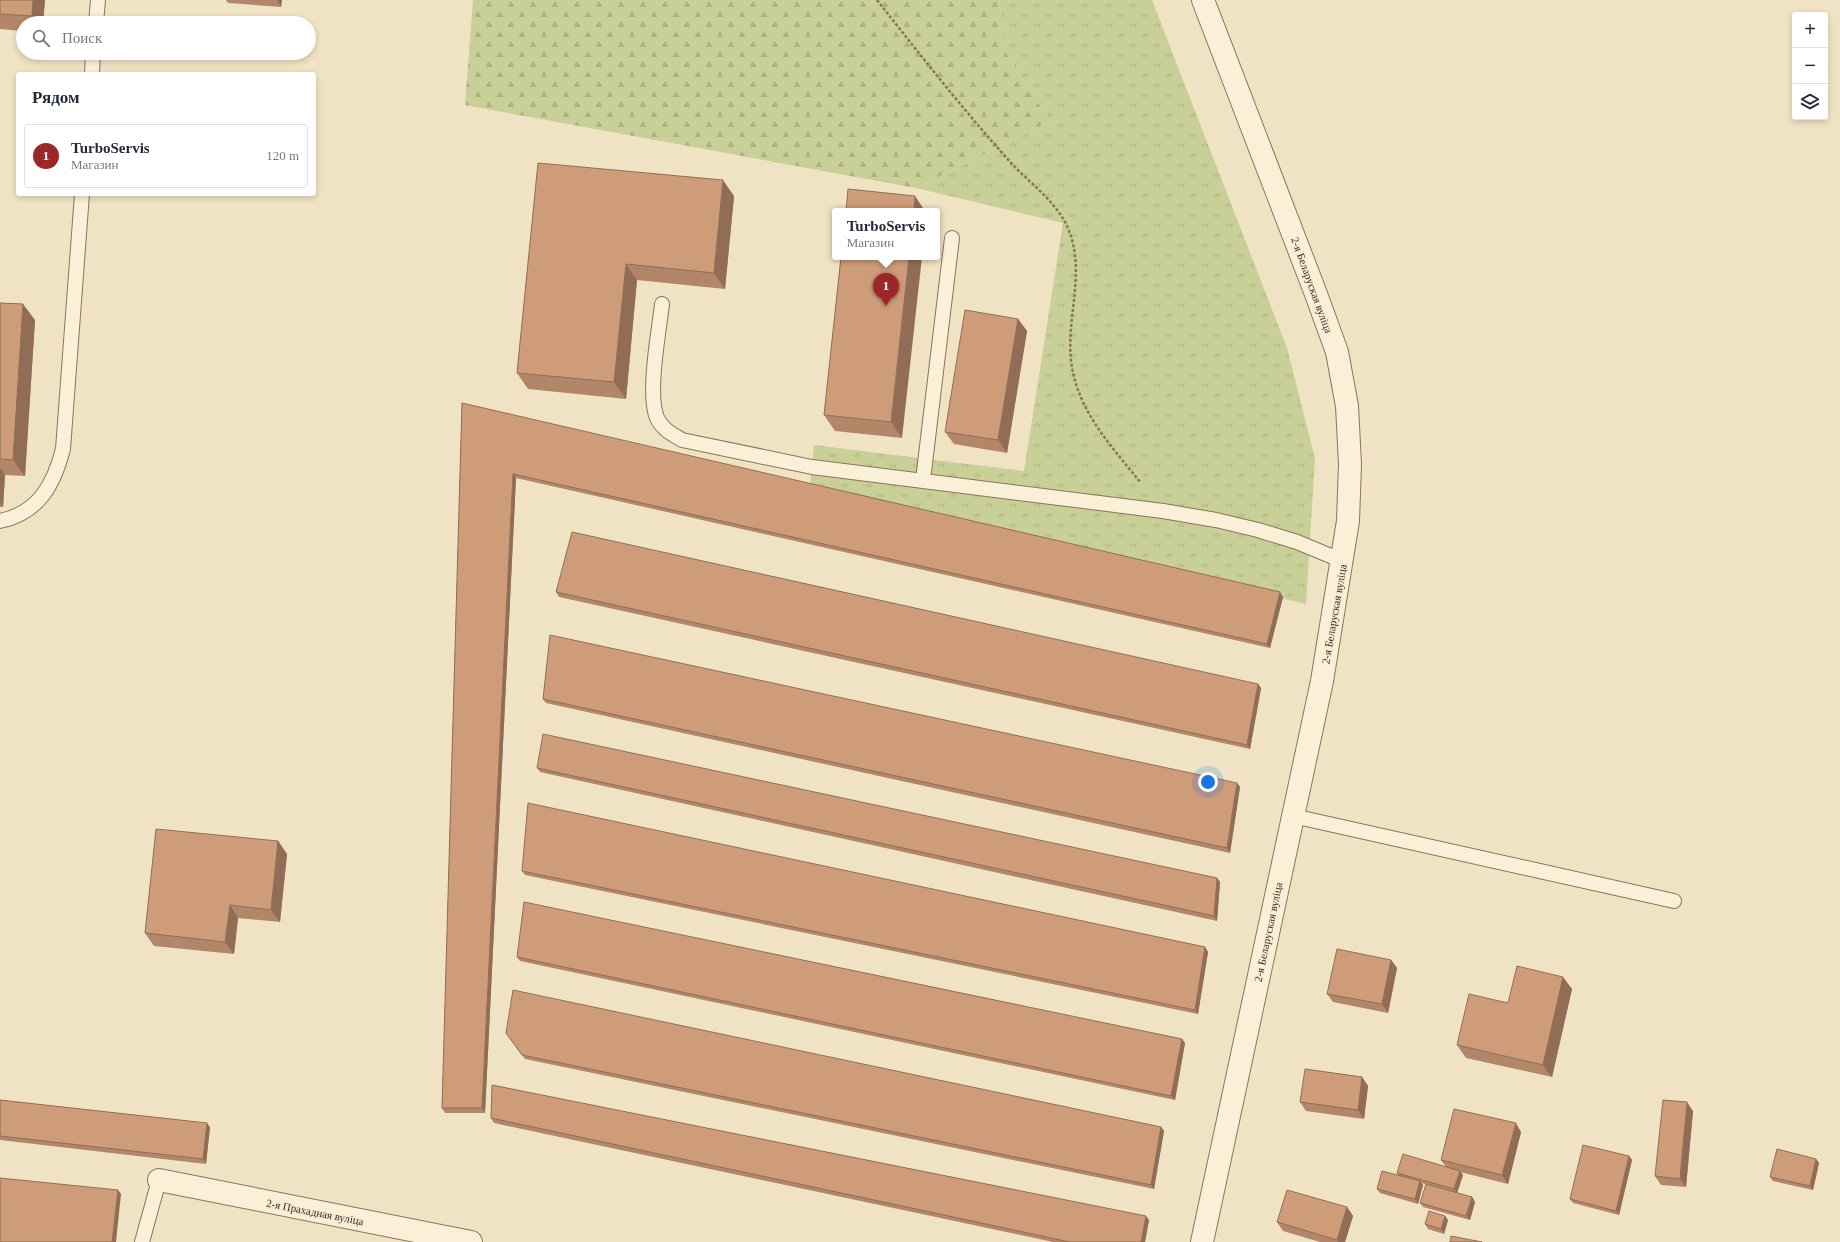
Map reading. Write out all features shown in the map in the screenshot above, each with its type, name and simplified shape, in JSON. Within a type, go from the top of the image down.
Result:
[{"type":"street","name":"2-я Беларуская вуліца","points":[[1202,1242],[1322,681],[1343,561],[1348,521],[1350,464],[1348,406],[1337,352],[1203,0]]},
{"type":"street","name":"2-я Прахадная вуліца","points":[[159,1180],[471,1242]]},
{"type":"lane","points":[[97,16],[98,0]]},
{"type":"lane","points":[[92,72],[93,60]]},
{"type":"lane","points":[[0,521],[25,511],[40,499],[51,485],[63,448],[82,196]]},
{"type":"lane","points":[[923,480],[952,238]]},
{"type":"lane","points":[[662,304],[653,387],[653,404],[657,419],[667,431],[682,440],[812,467],[1163,511],[1216,520],[1258,530],[1297,542],[1343,561]]},
{"type":"lane","points":[[1294,816],[1674,901]]},
{"type":"lane","points":[[142,1242],[159,1180]]},
{"type":"path","points":[[876,0],[929,66],[1013,165],[1053,206],[1067,226],[1075,252],[1077,282],[1071,336],[1072,366],[1080,396],[1099,431],[1163,511]]},
{"type":"green space","points":[[473,0],[999,0],[1004,50],[1050,121],[916,188],[465,105]]},
{"type":"green space","points":[[999,0],[1152,0],[1287,348],[1315,459],[1306,604],[810,488],[814,445],[1024,471],[1063,223],[916,188],[1050,121],[1004,50]]},
{"type":"building","points":[[0,0],[33,0],[32,16],[0,14]]},
{"type":"building","points":[[538,163],[723,180],[714,273],[626,264],[614,382],[517,373]]},
{"type":"building","points":[[848,189],[915,196],[914,208],[846,208]]},
{"type":"building","points":[[841,260],[909,260],[891,422],[824,415]]},
{"type":"building","points":[[0,303],[23,304],[13,460],[0,459]]},
{"type":"building","points":[[965,310],[1018,319],[998,440],[945,432]]},
{"type":"building","points":[[462,403],[1280,592],[1267,644],[513,474],[482,1108],[442,1108]]},
{"type":"building","points":[[572,532],[1258,684],[1247,745],[556,592]]},
{"type":"building","points":[[550,635],[1237,783],[1227,848],[543,699]]},
{"type":"building","points":[[543,734],[1217,878],[1214,916],[537,768]]},
{"type":"building","points":[[528,803],[1205,947],[1195,1010],[522,871]]},
{"type":"building","points":[[156,829],[278,841],[271,910],[230,905],[225,942],[145,933]]},
{"type":"building","points":[[524,902],[1182,1039],[1171,1096],[517,957]]},
{"type":"building","points":[[1337,949],[1391,960],[1382,1004],[1327,994]]},
{"type":"building","points":[[1517,966],[1563,977],[1543,1065],[1457,1045],[1469,994],[1508,1003]]},
{"type":"building","points":[[513,990],[1161,1127],[1151,1185],[522,1055],[506,1033]]},
{"type":"building","points":[[1305,1069],[1362,1077],[1358,1110],[1300,1102]]},
{"type":"building","points":[[492,1085],[1146,1216],[1141,1242],[1070,1242],[491,1118]]},
{"type":"building","points":[[0,1100],[207,1123],[203,1159],[0,1136]]},
{"type":"building","points":[[1663,1100],[1687,1102],[1680,1179],[1655,1176]]},
{"type":"building","points":[[1454,1109],[1516,1123],[1502,1175],[1441,1160]]},
{"type":"building","points":[[1583,1145],[1629,1156],[1616,1211],[1570,1199]]},
{"type":"building","points":[[1777,1149],[1816,1159],[1810,1186],[1770,1177]]},
{"type":"building","points":[[1403,1154],[1460,1171],[1454,1189],[1397,1173]]},
{"type":"building","points":[[1382,1171],[1420,1181],[1415,1199],[1377,1189]]},
{"type":"building","points":[[0,1178],[118,1190],[112,1242],[0,1242]]},
{"type":"building","points":[[1426,1184],[1472,1197],[1466,1216],[1420,1203]]},
{"type":"building","points":[[1287,1190],[1347,1207],[1337,1240],[1277,1222]]},
{"type":"building","points":[[1429,1211],[1445,1216],[1441,1229],[1425,1224]]},
{"type":"building","points":[[1451,1236],[1482,1242],[1450,1242]]},
{"type":"place","name":"TurboServis","points":[[886,306]]}]
